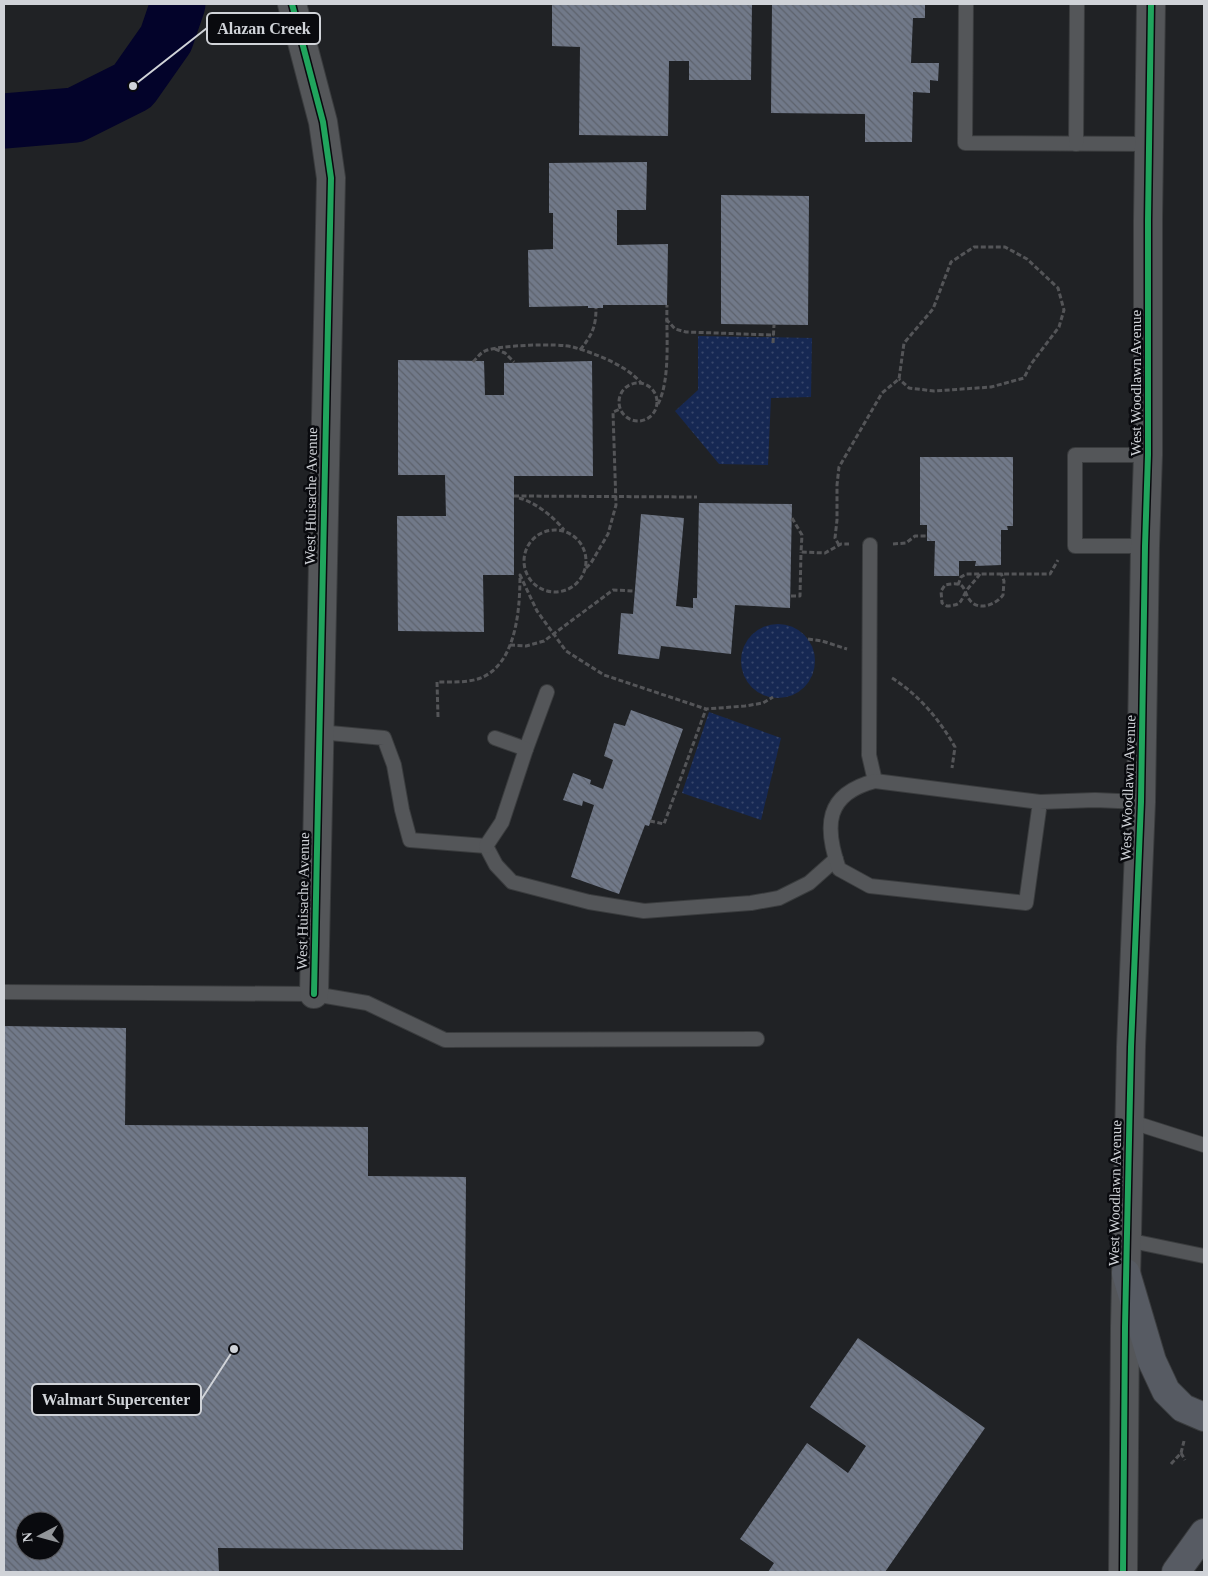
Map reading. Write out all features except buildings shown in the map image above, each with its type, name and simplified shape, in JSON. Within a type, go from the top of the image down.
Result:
[{"type":"main road","points":[[1126,1273],[1152,1361],[1166,1391],[1183,1408],[1204,1417]]},
{"type":"main road","points":[[1176,1572],[1204,1533]]},
{"type":"street","name":"West Huisache Avenue","points":[[292,4],[323,122],[331,178],[314,994]]},
{"type":"street","name":"West Woodlawn Avenue","points":[[1123,1572],[1129,1121],[1141,802],[1148,455],[1148,220],[1152,4]]},
{"type":"lane","points":[[966,4],[966,143],[1150,144]]},
{"type":"lane","points":[[1076,144],[1077,4]]},
{"type":"lane","points":[[1145,546],[1075,546],[1075,455],[1148,455]]},
{"type":"lane","points":[[870,545],[869,755],[875,781]]},
{"type":"lane","points":[[486,846],[502,822],[547,692]]},
{"type":"lane","points":[[318,732],[384,738],[394,765],[402,810],[410,840],[486,846]]},
{"type":"lane","points":[[495,738],[526,749]]},
{"type":"lane","points":[[1040,802],[1026,903],[870,886],[839,869],[830,832],[832,812],[843,794],[858,785],[875,781],[1040,802],[1095,800],[1141,802]]},
{"type":"lane","points":[[486,846],[496,866],[512,882],[589,902],[644,912],[750,904],[779,898],[808,883],[836,859]]},
{"type":"lane","points":[[4,992],[314,994],[367,1003],[445,1040],[756,1039]]},
{"type":"lane","points":[[1129,1121],[1204,1145]]},
{"type":"lane","points":[[1127,1240],[1204,1256]]},
{"type":"path","points":[[839,545],[835,538],[839,467],[882,393],[899,379],[904,343],[933,309],[951,262],[974,248],[1005,247],[1027,258],[1058,288],[1064,310],[1059,327],[1031,364],[1024,378],[991,387],[934,391],[909,388],[899,379]]},
{"type":"path","points":[[656,406],[656,395],[647,385],[635,382],[624,388],[618,400],[620,409],[626,417],[637,421],[649,417],[656,406],[663,395],[666,376],[666,304]]},
{"type":"path","points":[[580,350],[589,339],[596,324],[596,308]]},
{"type":"path","points":[[666,319],[675,329],[686,332],[774,335]]},
{"type":"path","points":[[773,343],[774,325]]},
{"type":"path","points":[[473,362],[484,352],[495,349],[572,346],[617,364],[637,377],[641,383]]},
{"type":"path","points":[[495,349],[505,353],[514,362]]},
{"type":"path","points":[[585,568],[591,563],[608,534],[616,504],[613,412],[620,409]]},
{"type":"path","points":[[564,530],[558,522],[526,500],[514,496],[697,497]]},
{"type":"path","points":[[554,529],[564,530],[574,535],[581,543],[585,553],[585,568],[579,581],[572,588],[562,592],[542,590],[528,577],[524,567],[524,556],[534,537],[554,529]]},
{"type":"path","points":[[791,596],[800,596],[802,552]]},
{"type":"path","points":[[958,585],[961,577],[966,574],[1050,574],[1057,561]]},
{"type":"path","points":[[980,574],[975,583],[966,592],[964,599],[959,603],[947,606],[942,603],[941,591],[945,586],[954,584],[961,586],[966,592],[970,601],[974,604],[988,606],[994,604],[1003,596],[1004,581],[1001,573]]},
{"type":"path","points":[[438,717],[437,682],[456,682],[482,677],[496,669],[510,645],[516,625],[520,594],[520,575],[537,611],[566,651],[604,675],[706,709],[745,706],[763,703],[773,698]]},
{"type":"path","points":[[527,588],[532,582]]},
{"type":"path","points":[[510,645],[526,646],[544,641],[613,590],[635,591]]},
{"type":"path","points":[[808,639],[822,641],[854,652],[869,660],[904,686],[940,721],[956,747],[949,790]]},
{"type":"path","points":[[650,821],[664,824],[704,721],[706,709]]},
{"type":"path","points":[[1171,1464],[1181,1452],[1185,1436]]},
{"type":"path","points":[[1181,1452],[1185,1460]]},
{"type":"shaded area","points":[[698,336],[812,338],[811,397],[771,398],[768,465],[719,464],[675,411],[698,390]]},
{"type":"shaded area","points":[[778,624],[792,627],[804,635],[812,647],[815,661],[812,675],[804,687],[792,695],[778,698],[764,695],[752,687],[744,675],[741,661],[744,647],[752,635],[764,627]]},
{"type":"shaded area","points":[[709,712],[781,738],[761,820],[682,793]]},
{"type":"waterway","points":[[4,121],[75,115],[133,86],[166,39],[178,4]]},
{"type":"cycle path","points":[[292,4],[323,122],[331,178],[314,994]]},
{"type":"cycle path","points":[[1123,1572],[1125,1327],[1131,1047],[1141,802],[1148,455],[1148,220],[1151,4]]},
{"type":"place","name":"Alazan Creek","points":[[133,86]]},
{"type":"place","name":"Walmart Supercenter","points":[[234,1349]]}]
